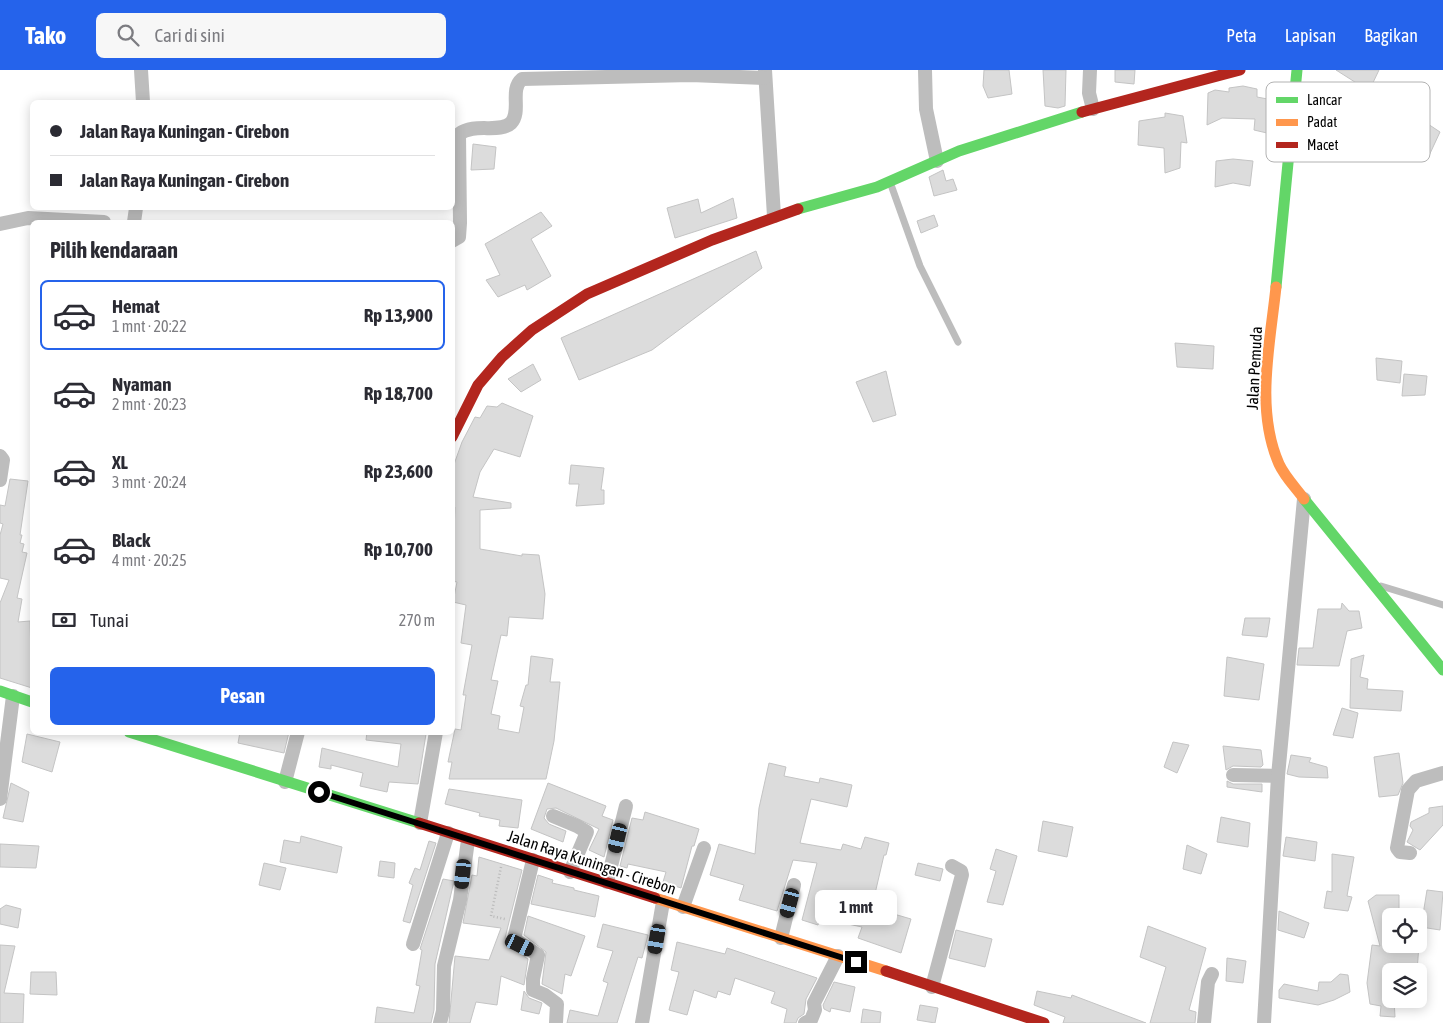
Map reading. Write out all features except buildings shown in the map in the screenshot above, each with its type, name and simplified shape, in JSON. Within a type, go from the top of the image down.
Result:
[{"type":"main road","points":[[455,431],[478,385],[502,357],[532,330],[587,294],[712,240],[774,216],[890,182],[959,151],[1093,109],[1240,70]]},
{"type":"main road","name":"Jalan Pemuda","points":[[1288,162],[1266,394],[1268,432],[1273,449],[1280,466],[1304,499],[1443,670]]},
{"type":"main road","points":[[6,693],[30,701]]},
{"type":"main road","name":"Jalan Raya Kuningan - Cirebon","points":[[138,735],[570,872],[607,882],[664,902],[1044,1023]]},
{"type":"street","points":[[141,70],[143,100]]},
{"type":"street","points":[[925,70],[926,109],[937,161]]},
{"type":"street","points":[[1090,70],[1089,93],[1093,109]]},
{"type":"street","points":[[455,239],[459,236],[460,223],[459,134],[470,128],[501,127],[509,124],[515,118],[516,88],[522,79],[691,74],[765,74],[774,216]]},
{"type":"street","points":[[0,224],[28,218],[66,220]]},
{"type":"street","points":[[0,456],[3,460],[0,480]]},
{"type":"street","points":[[1264,1023],[1278,776],[1304,499]]},
{"type":"street","points":[[0,799],[6,693]]},
{"type":"street","points":[[285,782],[297,735]]},
{"type":"street","points":[[420,823],[435,735]]},
{"type":"street","points":[[1410,853],[1400,852],[1397,848],[1408,790],[1416,782],[1443,773]]},
{"type":"street","points":[[1233,775],[1278,776]]},
{"type":"street","points":[[607,882],[626,806]]},
{"type":"street","points":[[554,816],[587,832],[570,872]]},
{"type":"street","points":[[413,944],[448,833]]},
{"type":"street","points":[[440,1023],[443,1011],[444,966],[460,900],[468,840]]},
{"type":"street","points":[[683,908],[704,848]]},
{"type":"street","points":[[533,860],[514,940],[538,955],[533,979],[533,990],[545,995],[557,1004],[556,1023]]},
{"type":"street","points":[[932,987],[962,875],[960,870],[952,866]]},
{"type":"street","points":[[781,938],[794,885]]},
{"type":"street","points":[[642,1023],[664,902]]},
{"type":"street","points":[[805,1023],[811,1020],[814,1003],[838,956]]},
{"type":"street","points":[[1204,1023],[1208,982],[1212,974]]},
{"type":"lane","points":[[890,182],[920,266],[958,342]]},
{"type":"lane","points":[[1372,583],[1443,606]]},
{"type":"path","points":[[502,918],[491,916],[502,862],[507,852]]},
{"type":"traffic: fast","points":[[1296,82],[1297,70]]},
{"type":"traffic: fast","points":[[798,209],[877,187],[959,151],[1082,112]]},
{"type":"traffic: fast","points":[[1276,287],[1288,162]]},
{"type":"traffic: fast","points":[[1304,499],[1443,670]]},
{"type":"traffic: fast","points":[[0,691],[30,701]]},
{"type":"traffic: fast","points":[[139,735],[419,823]]},
{"type":"traffic: slow","points":[[1276,287],[1266,377],[1268,421],[1272,443],[1279,464],[1287,478],[1304,499]]},
{"type":"traffic: slow","points":[[655,898],[886,971]]},
{"type":"traffic: jam","points":[[1082,112],[1240,70]]},
{"type":"traffic: jam","points":[[455,431],[478,385],[502,357],[532,330],[587,294],[712,240],[798,209]]},
{"type":"traffic: jam","points":[[419,823],[655,898]]},
{"type":"traffic: jam","points":[[886,971],[1044,1023]]},
{"type":"route","points":[[319,792],[856,962]]}]
